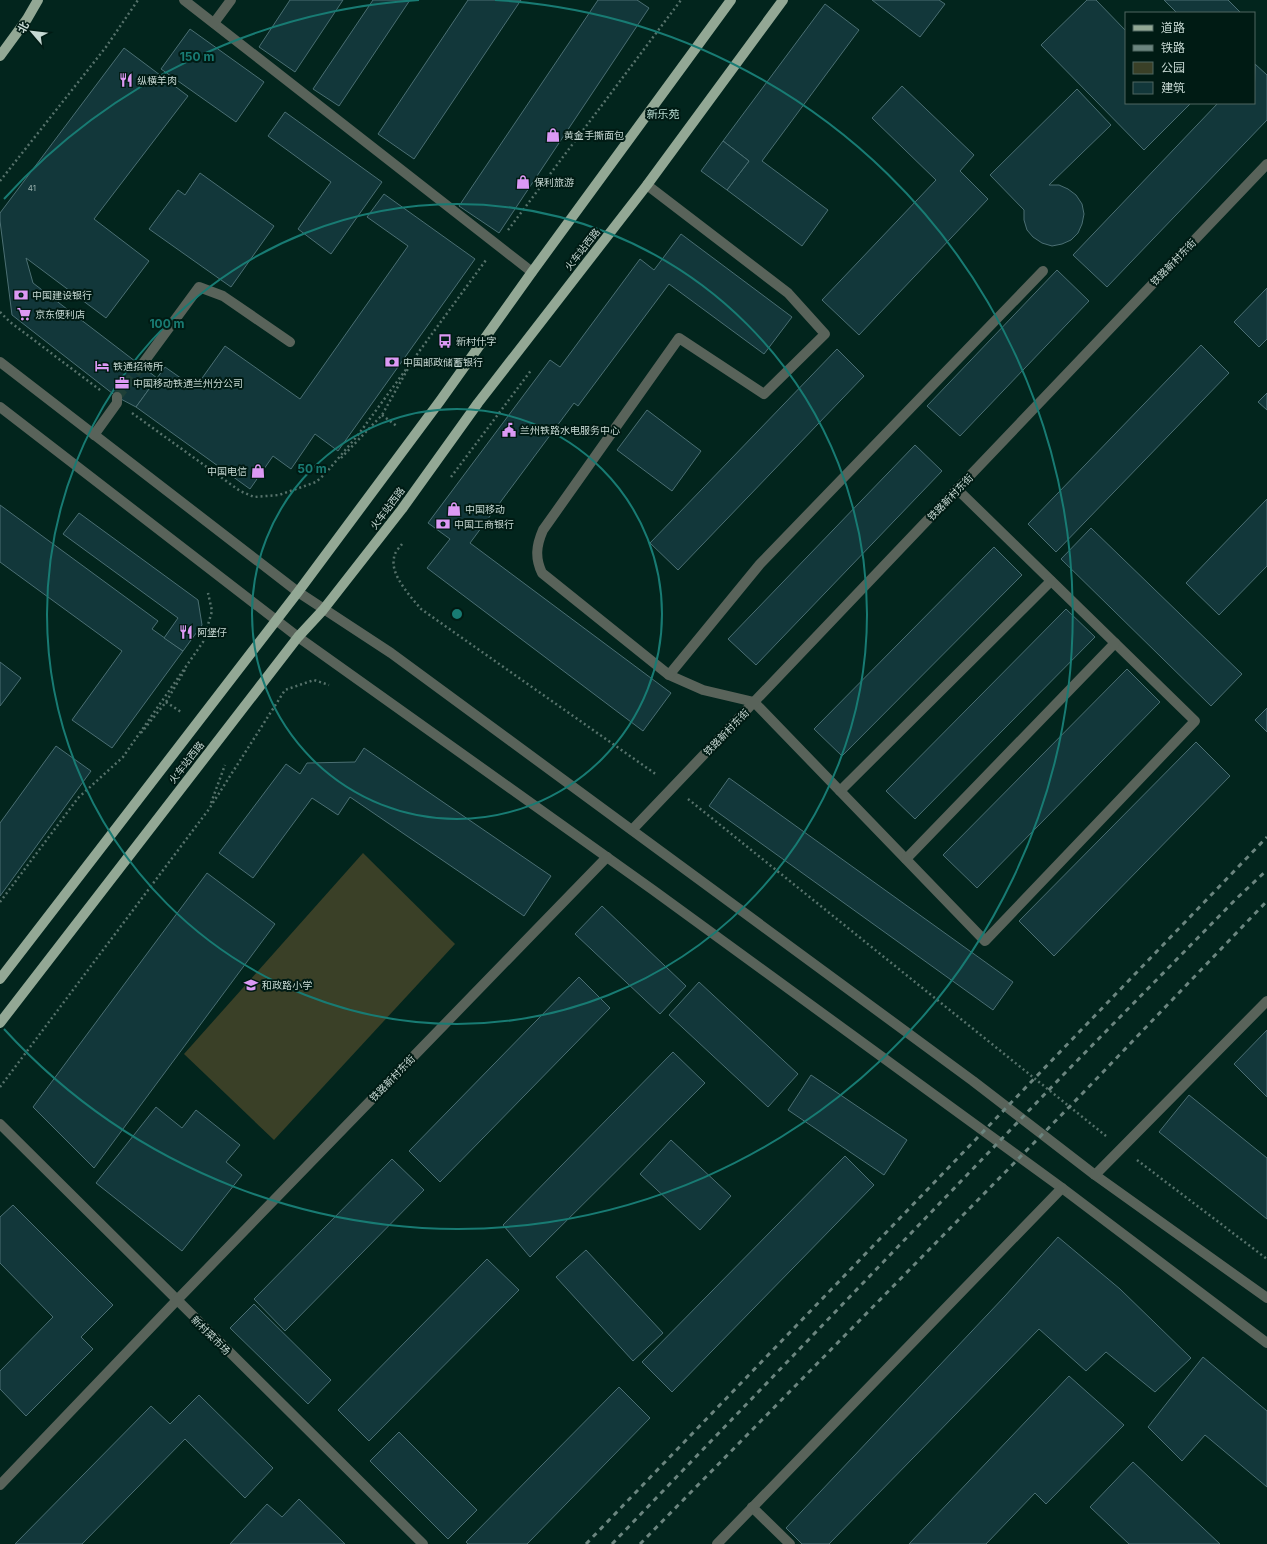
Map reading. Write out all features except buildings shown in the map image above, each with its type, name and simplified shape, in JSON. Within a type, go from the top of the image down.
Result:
[{"type":"main road","points":[[0,56],[27,19],[38,0]]},
{"type":"main road","name":"火车站西路","points":[[0,979],[298,592],[440,401],[532,272],[731,0]]},
{"type":"main road","name":"火车站西路","points":[[0,1023],[298,637],[323,610],[402,509],[478,403],[647,185],[783,0]]},
{"type":"street","points":[[184,0],[532,272]]},
{"type":"street","points":[[214,24],[231,0]]},
{"type":"street","name":"铁路新村东街","points":[[632,830],[1267,164]]},
{"type":"street","points":[[647,185],[788,293],[825,334],[764,394],[679,338],[543,530],[538,540],[536,552],[537,563],[542,573],[669,675],[703,690],[754,702],[985,941],[1195,721],[957,489]]},
{"type":"street","points":[[669,675],[760,564],[1043,271]]},
{"type":"street","points":[[141,366],[199,287],[223,296],[290,342]]},
{"type":"street","points":[[0,362],[298,592],[323,610],[391,652],[973,1081],[1095,1175],[1267,1298]]},
{"type":"street","points":[[94,435],[117,400]]},
{"type":"street","points":[[0,407],[276,621],[607,857],[1062,1188],[1267,1343]]},
{"type":"street","points":[[840,791],[1051,580]]},
{"type":"street","points":[[906,859],[1115,643]]},
{"type":"street","name":"铁路新村东街","points":[[0,1485],[177,1300],[607,857]]},
{"type":"street","points":[[1095,1175],[1267,1001]]},
{"type":"street","name":"新村菜市场","points":[[0,1124],[423,1544]]},
{"type":"street","points":[[717,1544],[1062,1188]]},
{"type":"street","points":[[752,1507],[790,1544]]},
{"type":"path","points":[[0,181],[106,47],[138,0]]},
{"type":"path","points":[[0,312],[10,322],[240,491],[254,497],[279,495],[316,482]]},
{"type":"path","points":[[325,474],[382,415],[417,354]]},
{"type":"path","points":[[450,479],[533,367]]},
{"type":"path","points":[[402,543],[394,557],[394,572],[421,610],[674,787],[1121,1148],[1267,1259]]},
{"type":"path","points":[[0,902],[78,798],[123,757],[166,702],[203,642],[212,611],[208,592]]},
{"type":"path","points":[[0,1087],[209,809],[285,690],[314,680],[334,686]]},
{"type":"path","points":[[209,809],[226,764]]},
{"type":"green space","points":[[363,853],[455,944],[274,1140],[184,1054]]},
{"type":"tunnel","points":[[117,397],[141,366]]},
{"type":"railway","points":[[586,1544],[1267,837]]},
{"type":"railway","points":[[612,1544],[1066,1072],[1236,899],[1267,870]]},
{"type":"railway","points":[[640,1544],[1080,1096],[1267,901]]},
{"type":"place","name":"纵横羊肉","points":[[126,80]]},
{"type":"place","name":"黄金手撕面包","points":[[553,135]]},
{"type":"place","name":"保利旅游","points":[[523,182]]},
{"type":"place","name":"中国建设银行","points":[[21,295]]},
{"type":"place","name":"京东便利店","points":[[24,314]]},
{"type":"place","name":"新村什字","points":[[445,341]]},
{"type":"place","name":"中国邮政储蓄银行","points":[[392,362]]},
{"type":"place","name":"铁通招待所","points":[[102,366]]},
{"type":"place","name":"中国移动铁通兰州分公司","points":[[122,383]]},
{"type":"place","name":"兰州铁路水电服务中心","points":[[509,430]]},
{"type":"place","name":"中国电信","points":[[258,471]]},
{"type":"place","name":"中国移动","points":[[454,509]]},
{"type":"place","name":"中国工商银行","points":[[443,524]]},
{"type":"place","name":"阿堡仔","points":[[186,632]]},
{"type":"place","name":"和政路小学","points":[[251,985]]},
{"type":"district","name":"新乐苑","points":[[663,114]]}]
